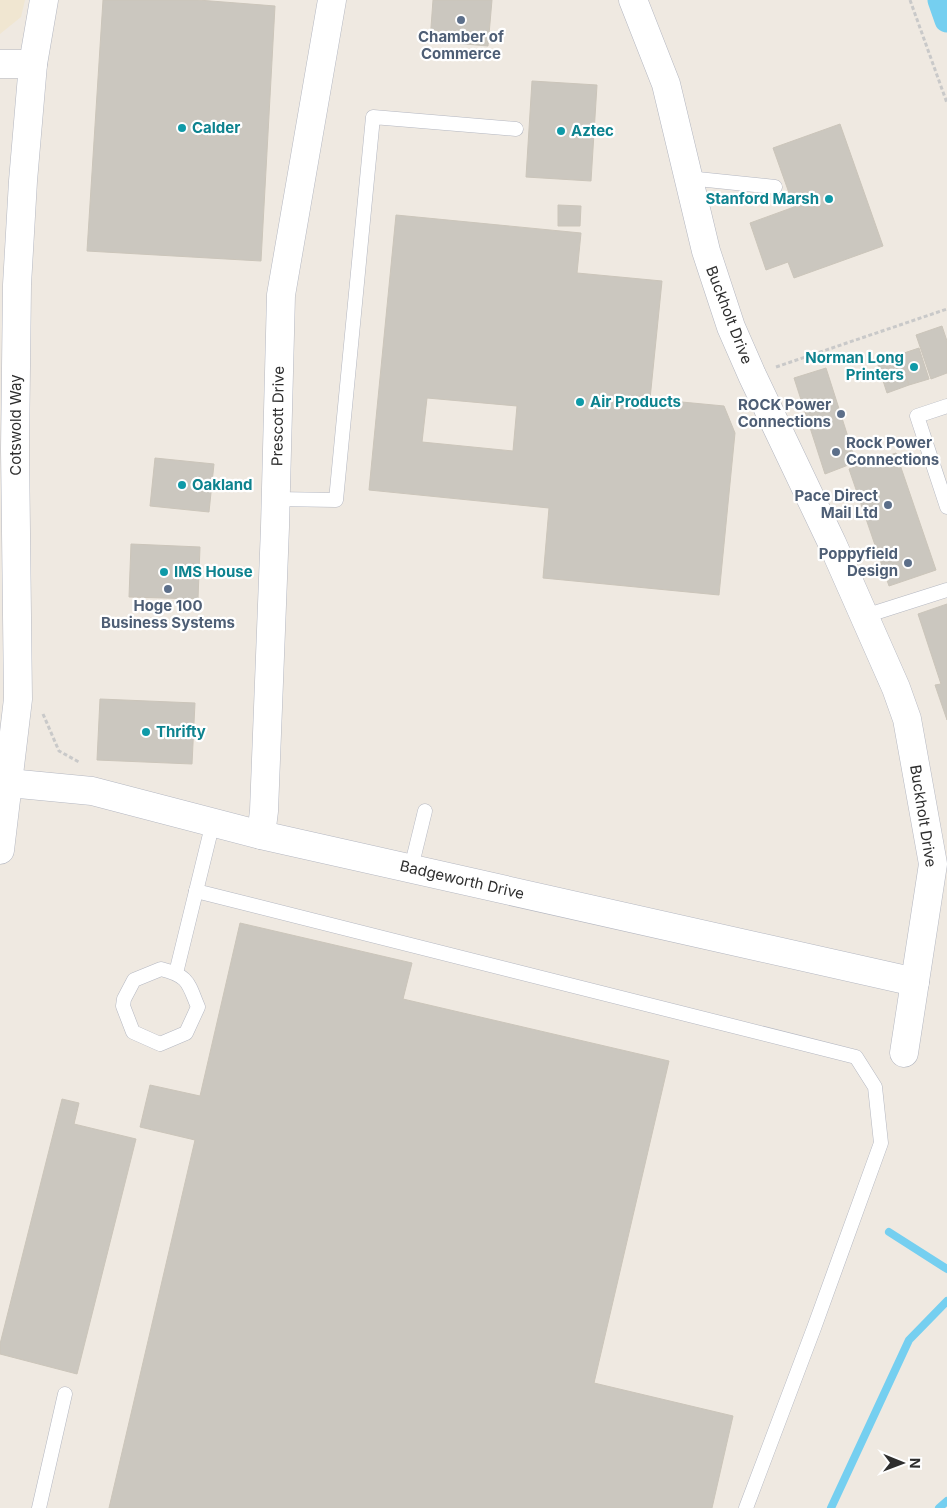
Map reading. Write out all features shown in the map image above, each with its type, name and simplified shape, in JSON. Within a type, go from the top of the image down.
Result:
[{"type":"street","name":"Cotswold Way","points":[[0,850],[18,699],[15,449],[17,285],[22,181],[33,64],[44,0]]},
{"type":"street","name":"Prescott Drive","points":[[261,835],[264,811],[276,499],[281,295],[332,0]]},
{"type":"street","name":"Buckholt Drive","points":[[633,0],[666,84],[706,251],[731,327],[865,616],[896,688],[907,719],[933,864],[904,1053]]},
{"type":"street","points":[[0,64],[33,64]]},
{"type":"street","name":"Badgeworth Drive","points":[[9,783],[92,791],[261,835],[915,982]]},
{"type":"lane","points":[[276,499],[336,500],[373,116],[516,129]]},
{"type":"lane","points":[[688,178],[775,187]]},
{"type":"lane","points":[[947,406],[917,416],[947,507]]},
{"type":"lane","points":[[865,616],[947,590]]},
{"type":"lane","points":[[410,868],[425,811]]},
{"type":"lane","points":[[176,973],[213,822]]},
{"type":"lane","points":[[196,891],[856,1057],[875,1087],[881,1143],[746,1508]]},
{"type":"lane","points":[[161,969],[176,973],[187,980],[198,1007],[186,1033],[160,1044],[134,1032],[123,1006],[124,998],[134,980],[161,969]]},
{"type":"lane","points":[[39,1508],[65,1394]]},
{"type":"path","points":[[910,0],[947,103]]},
{"type":"path","points":[[752,375],[947,309]]},
{"type":"shaded area","points":[[0,0],[25,0],[21,17],[0,34]]},
{"type":"building","name":"Calder","points":[[103,0],[198,0],[275,6],[261,261],[87,251]]},
{"type":"building","name":"Chamber of Commerce","points":[[433,0],[492,0],[488,46],[430,41]]},
{"type":"building","name":"Aztec","points":[[532,81],[597,85],[591,181],[526,177]]},
{"type":"building","name":"Stanford Marsh","points":[[840,124],[883,246],[794,278],[788,262],[766,270],[750,223],[794,207],[773,148]]},
{"type":"building","points":[[558,205],[581,206],[580,226],[558,226]]},
{"type":"building","name":"Air Products","points":[[396,215],[581,233],[577,273],[662,281],[650,399],[724,406],[735,433],[719,595],[543,578],[549,508],[369,490]],"holes":[[[427,398],[517,406],[513,451],[422,442]]]},
{"type":"building","points":[[942,326],[947,341],[947,373],[931,379],[916,335]]},
{"type":"building","name":"Norman Long Printers","points":[[919,348],[929,379],[909,385],[898,355]]},
{"type":"building","points":[[898,355],[909,385],[887,393],[877,362]]},
{"type":"building","points":[[826,368],[856,462],[825,474],[794,378]]},
{"type":"building","points":[[896,453],[936,570],[889,586],[849,469]]},
{"type":"building","name":"Oakland","points":[[155,458],[214,464],[209,512],[150,506]]},
{"type":"building","name":"IMS House","points":[[131,544],[200,547],[198,599],[129,597]]},
{"type":"building","points":[[947,604],[947,720],[935,685],[941,684],[918,614]]},
{"type":"building","name":"Thrifty","points":[[100,699],[195,703],[192,764],[97,760]]},
{"type":"building","points":[[240,923],[412,963],[403,999],[669,1061],[594,1383],[733,1416],[712,1508],[109,1508],[195,1140],[140,1127],[150,1085],[200,1096]]},
{"type":"building","points":[[62,1099],[79,1103],[74,1124],[136,1139],[77,1374],[0,1354],[0,1344]]},
{"type":"waterway","points":[[940,0],[947,20]]},
{"type":"waterway","points":[[889,1232],[947,1269]]},
{"type":"waterway","points":[[831,1508],[909,1340],[947,1301]]},
{"type":"waterway","points":[[939,1508],[947,1501]]},
{"type":"place","name":"Chamber of Commerce","points":[[461,20]]},
{"type":"place","name":"Calder","points":[[182,128]]},
{"type":"place","name":"Aztec","points":[[561,131]]},
{"type":"place","name":"Stanford Marsh","points":[[829,199]]},
{"type":"place","name":"Norman Long Printers","points":[[914,367]]},
{"type":"place","name":"Air Products","points":[[580,402]]},
{"type":"place","name":"ROCK Power Connections","points":[[841,414]]},
{"type":"place","name":"Rock Power Connections","points":[[836,452]]},
{"type":"place","name":"Oakland","points":[[182,485]]},
{"type":"place","name":"Pace Direct Mail Ltd","points":[[888,505]]},
{"type":"place","name":"Poppyfield Design","points":[[908,563]]},
{"type":"place","name":"IMS House","points":[[164,572]]},
{"type":"place","name":"Hoge 100 Business Systems","points":[[168,589]]},
{"type":"place","name":"Thrifty","points":[[146,732]]}]
